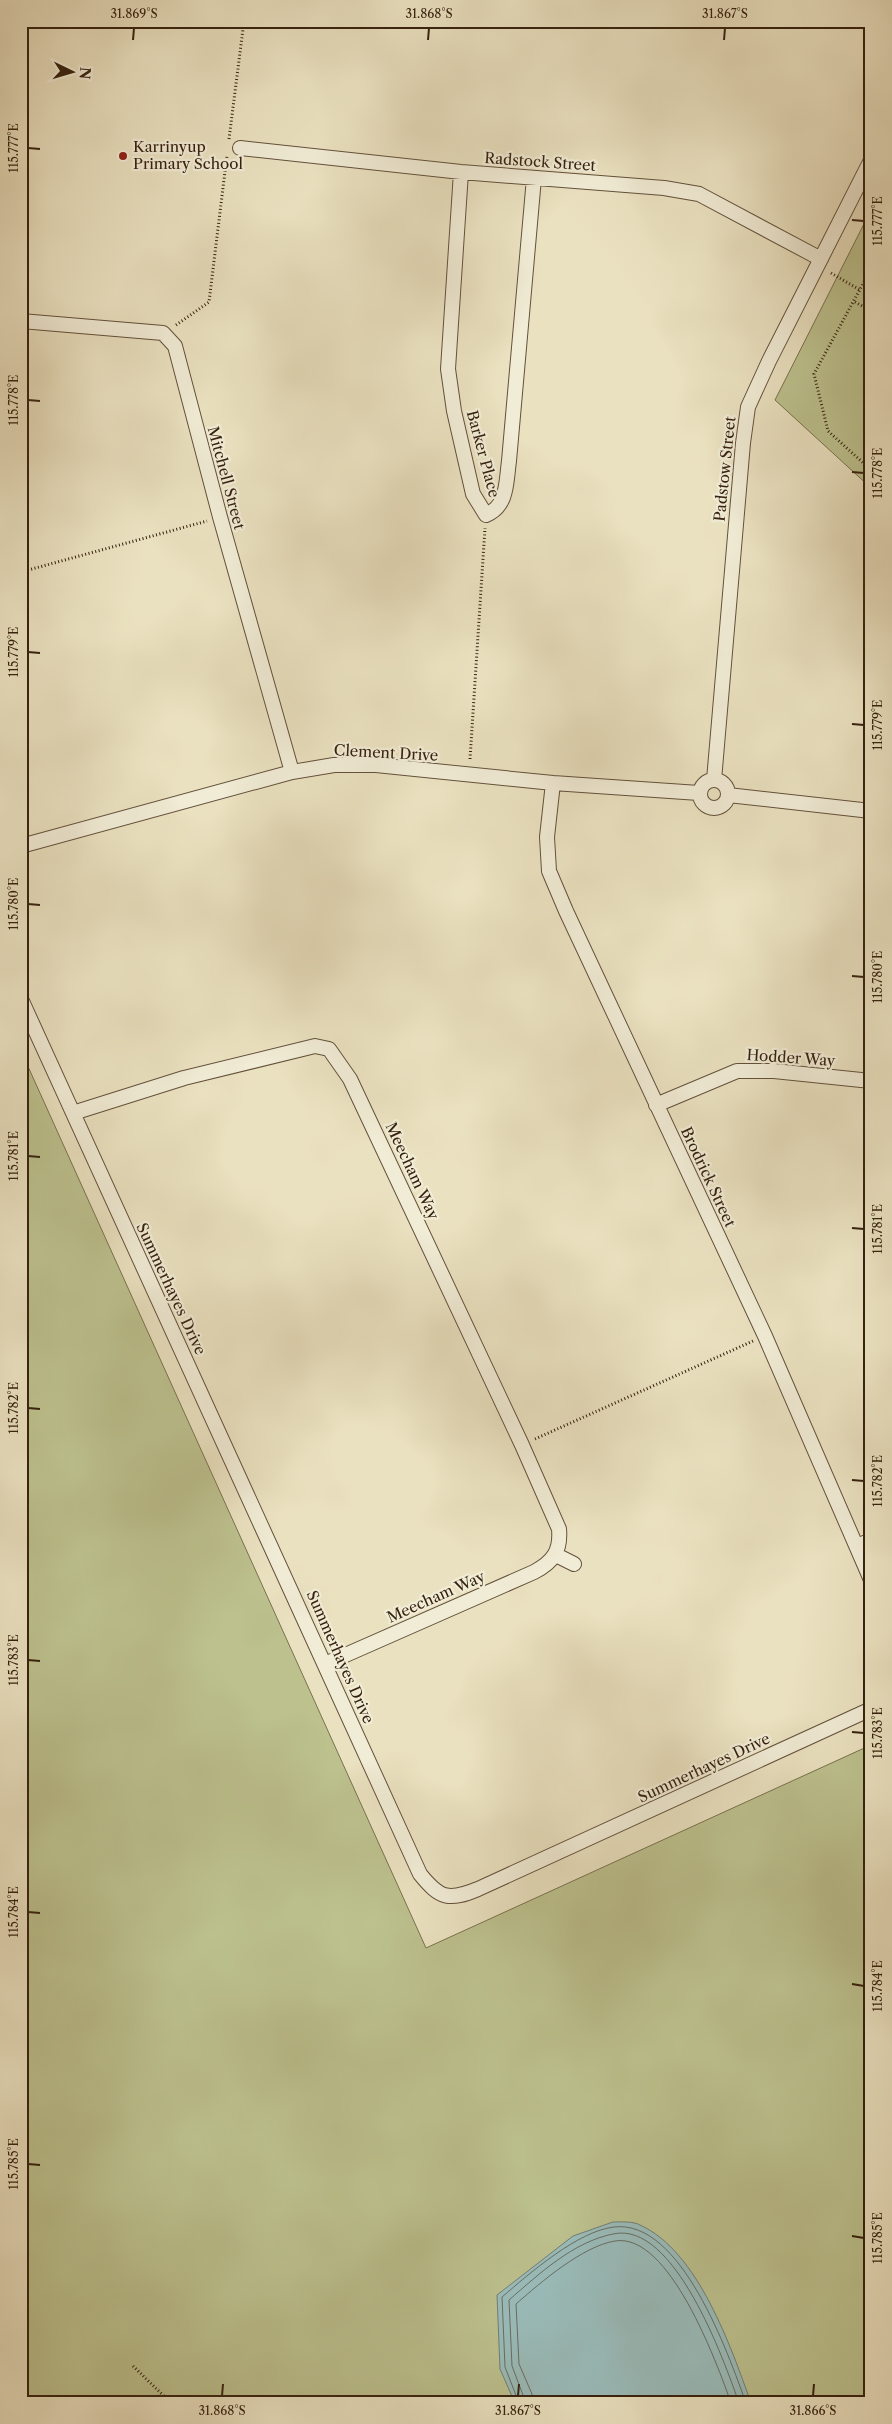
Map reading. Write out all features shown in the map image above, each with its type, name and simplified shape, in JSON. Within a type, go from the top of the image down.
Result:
[{"type":"street","name":"Radstock Street","points":[[240,148],[460,172],[664,188],[699,194],[819,262]]},
{"type":"street","name":"Padstow Street","points":[[714,780],[743,443],[748,407],[769,361],[871,160]]},
{"type":"street","name":"Barker Place","points":[[460,172],[448,369],[454,412],[473,494],[486,515],[495,511],[503,501],[509,461],[534,178]]},
{"type":"street","points":[[21,321],[162,333]]},
{"type":"street","name":"Mitchell Street","points":[[162,333],[175,346],[220,518],[292,772]]},
{"type":"street","name":"Clement Drive","points":[[21,846],[292,772],[334,765],[359,765],[553,783],[700,793]]},
{"type":"street","points":[[714,780],[723,783],[728,795],[723,806],[715,809],[704,805],[700,793],[704,784],[714,780]]},
{"type":"street","name":"Brodrick Street","points":[[553,783],[547,837],[549,872],[764,1336],[871,1580]]},
{"type":"street","points":[[728,795],[871,811]]},
{"type":"street","name":"Summerhayes Drive","points":[[21,999],[420,1874],[433,1890],[446,1896],[457,1897],[871,1710]]},
{"type":"street","name":"Meecham Way","points":[[73,1113],[203,1074],[315,1046],[330,1049],[350,1079],[522,1445],[559,1529],[560,1541],[556,1555],[546,1566],[540,1569],[325,1664]]},
{"type":"street","name":"Hodder Way","points":[[656,1105],[737,1071],[774,1071],[871,1081]]},
{"type":"street","points":[[857,1546],[871,1540]]},
{"type":"street","points":[[556,1555],[574,1564]]},
{"type":"path","points":[[162,333],[209,302],[244,21]]},
{"type":"path","points":[[819,262],[860,290]]},
{"type":"path","points":[[871,269],[855,302],[814,374],[828,431],[871,470]]},
{"type":"path","points":[[855,302],[871,312]]},
{"type":"path","points":[[469,774],[486,515]]},
{"type":"path","points":[[21,572],[220,518]]},
{"type":"path","points":[[522,1445],[764,1336]]},
{"type":"path","points":[[133,2366],[171,2403]]},
{"type":"green space","points":[[871,210],[871,488],[775,400]]},
{"type":"green space","points":[[21,1051],[426,1948],[871,1745],[871,2403],[21,2403]]},
{"type":"water","points":[[613,2222],[630,2222],[640,2225],[661,2238],[679,2256],[710,2303],[733,2355],[751,2403],[515,2403],[500,2369],[497,2295],[573,2236]]},
{"type":"place","name":"Karrinyup Primary School","points":[[123,156]]}]
